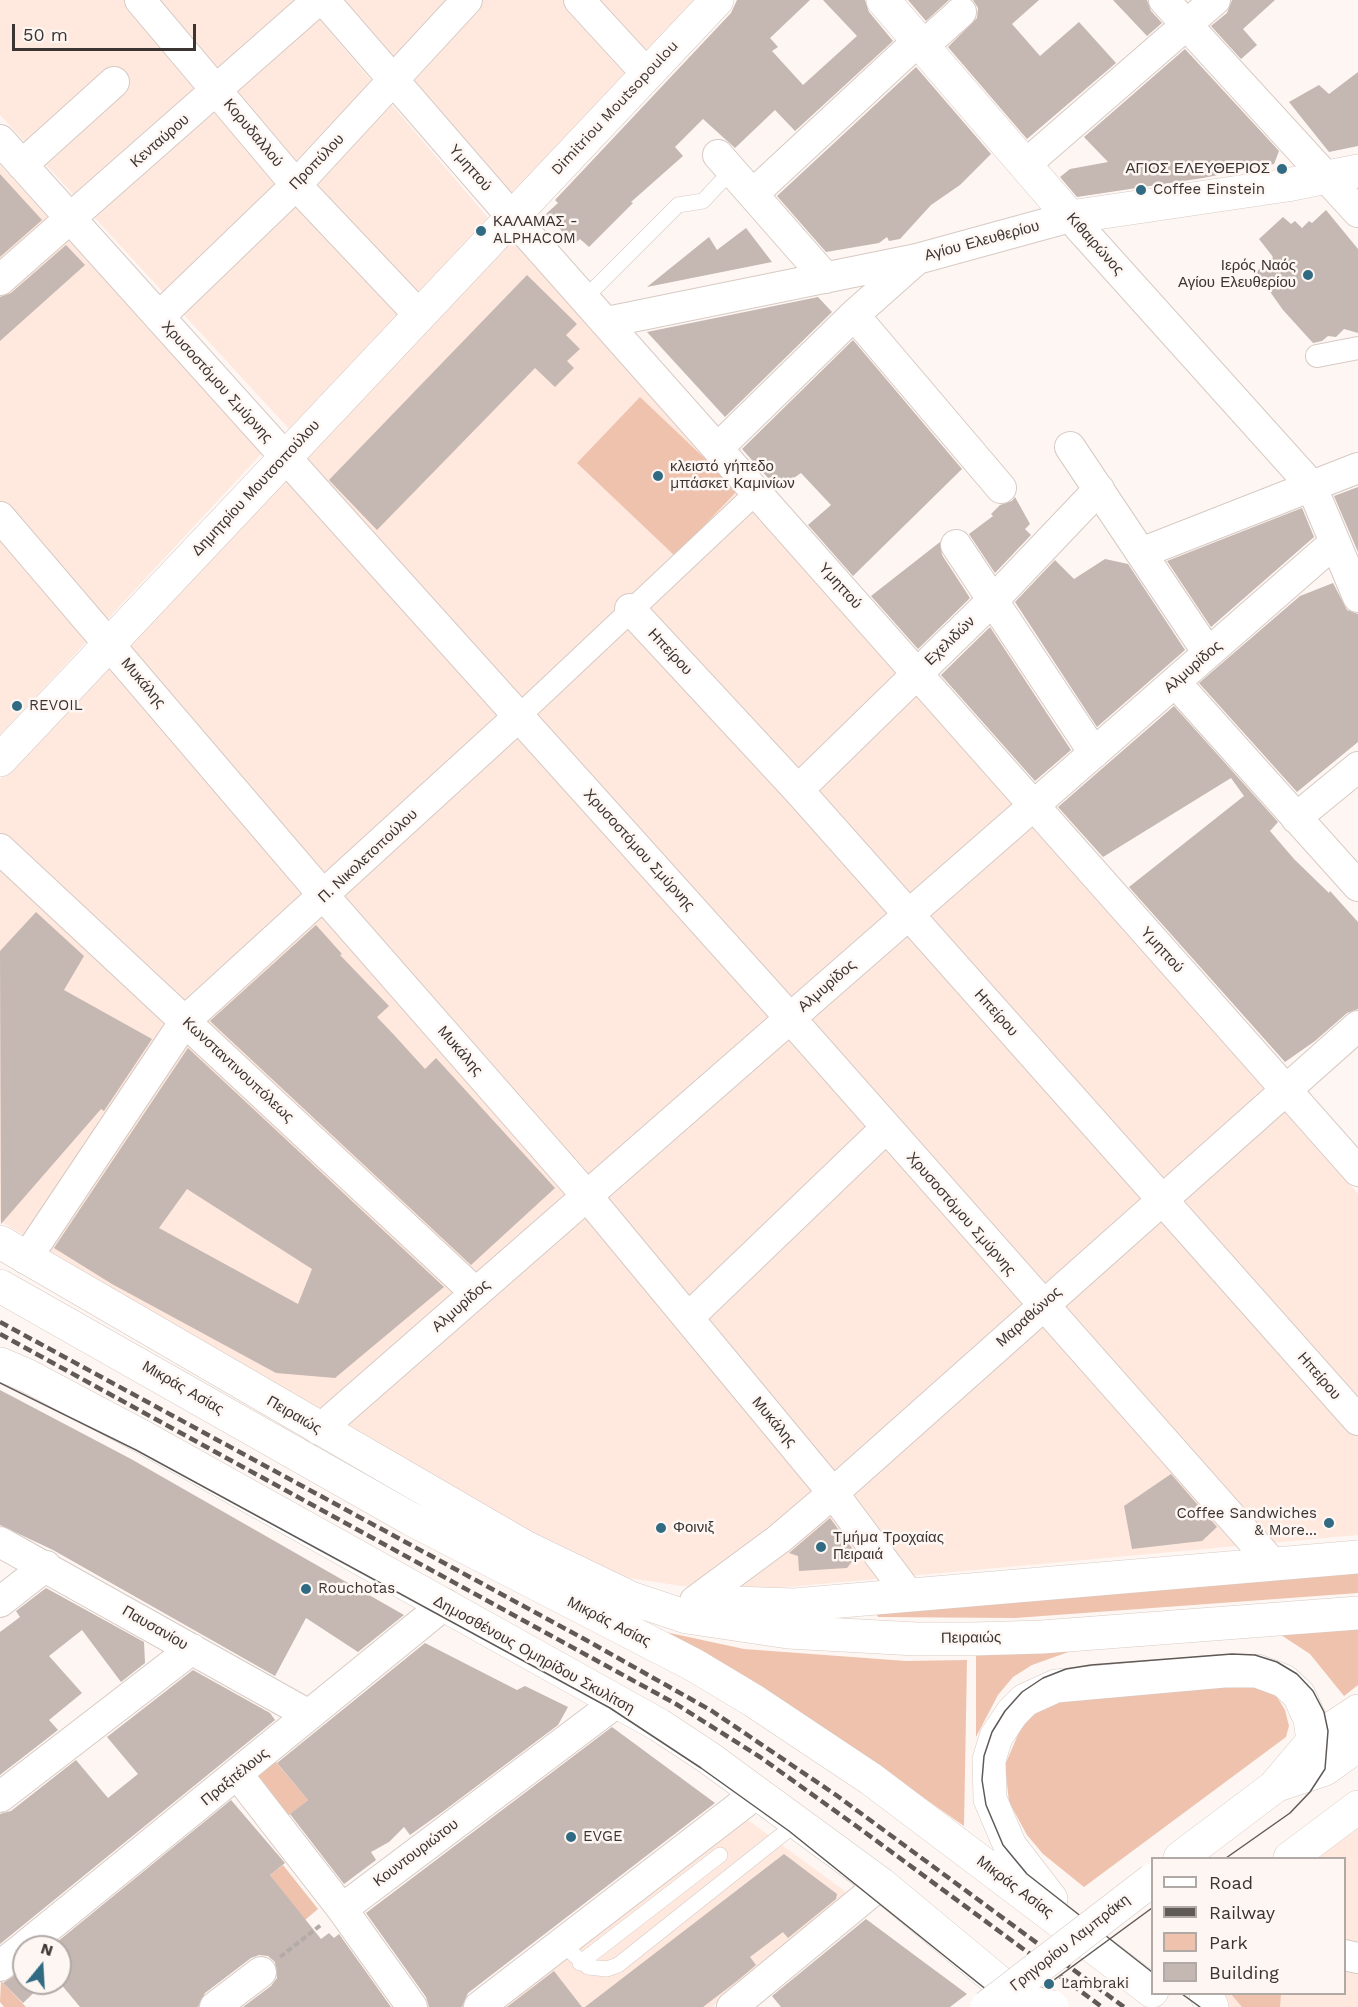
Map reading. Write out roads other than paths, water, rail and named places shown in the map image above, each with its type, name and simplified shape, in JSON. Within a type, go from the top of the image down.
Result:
[{"type":"main road","name":"Dimitriou Moutsopoulou","points":[[512,217],[717,0]]},
{"type":"main road","name":"Κιθαιρώνος","points":[[883,0],[1070,217]]},
{"type":"main road","name":"Αγίου Ελευθερίου","points":[[1070,217],[1358,171]]},
{"type":"main road","name":"Δημητρίου Μουτσοπούλου","points":[[0,760],[512,217]]},
{"type":"main road","name":"Πειραιώς","points":[[13,1251],[525,1547],[633,1599],[687,1617],[747,1628],[916,1639],[1042,1637],[1358,1613]]},
{"type":"main road","name":"Μικράς Ασίας","points":[[0,1286],[481,1557],[694,1665],[754,1701],[871,1779],[1151,1990]]},
{"type":"main road","points":[[0,1300],[33,1304]]},
{"type":"main road","name":"Δημοσθένους Ομηρίδου Σκυλίτση","points":[[0,1364],[28,1376],[143,1437],[659,1725],[798,1822],[881,1884],[1029,2007]]},
{"type":"main road","name":"Πειραιώς","points":[[592,1580],[635,1592],[695,1601],[794,1605],[1358,1557]]},
{"type":"main road","points":[[1076,1932],[1010,1846],[990,1799],[989,1760],[996,1737],[1012,1713],[1025,1700],[1056,1686],[1224,1671],[1257,1671],[1284,1681],[1299,1695],[1310,1719],[1313,1742]]},
{"type":"main road","points":[[1181,1857],[1274,1787],[1313,1742],[1358,1711]]},
{"type":"main road","points":[[1274,1787],[1325,1769],[1358,1745]]},
{"type":"main road","points":[[1291,1857],[1358,1807]]},
{"type":"main road","name":"Γρηγορίου Λαμπράκη","points":[[987,2007],[1151,1881]]},
{"type":"main road","points":[[1157,1995],[1173,2007]]},
{"type":"main road","points":[[1015,2007],[1037,2004],[1052,2007]]},
{"type":"street","name":"Κορυδαλλού","points":[[140,0],[296,184],[419,315]]},
{"type":"street","name":"Κενταύρου","points":[[0,280],[318,0]]},
{"type":"street","name":"Υμηττού","points":[[324,0],[512,217],[1358,1171]]},
{"type":"street","name":"Προπύλου","points":[[159,317],[296,184],[467,0]]},
{"type":"street","points":[[579,0],[647,74]]},
{"type":"street","points":[[1164,0],[1358,212]]},
{"type":"street","points":[[1025,165],[1215,0]]},
{"type":"street","points":[[753,194],[921,44],[961,12]]},
{"type":"street","points":[[22,165],[114,82]]},
{"type":"street","name":"Χρυσοστόμου Σμύρνης","points":[[0,140],[790,1018],[1042,1306],[1273,1564]]},
{"type":"street","points":[[725,162],[826,278]]},
{"type":"street","name":"Αγίου Ελευθερίου","points":[[607,322],[916,259],[1070,217]]},
{"type":"street","name":"Κιθαιρώνος","points":[[1070,217],[1311,485]]},
{"type":"street","points":[[718,448],[854,315],[916,259]]},
{"type":"street","points":[[854,315],[1001,488]]},
{"type":"street","points":[[1317,356],[1358,348]]},
{"type":"street","points":[[1070,447],[1208,653]]},
{"type":"street","points":[[1141,553],[1358,468]]},
{"type":"street","points":[[1311,485],[1358,597]]},
{"type":"street","name":"Εχελιδών","points":[[798,790],[992,600],[1099,489]]},
{"type":"street","name":"Π. Νικολετοπούλου","points":[[13,1251],[185,1021],[518,717],[630,609],[757,492]]},
{"type":"street","name":"Μυκάλης","points":[[0,517],[324,896],[587,1196],[832,1492],[909,1595]]},
{"type":"street","name":"Αλμυρίδος","points":[[320,1430],[1334,543]]},
{"type":"street","points":[[956,544],[1094,753]]},
{"type":"street","name":"Ηπείρου","points":[[630,609],[798,790],[1358,1420]]},
{"type":"street","points":[[1175,682],[1358,886]]},
{"type":"street","points":[[1296,819],[1358,767]]},
{"type":"street","name":"Κωνσταντινουπόλεως","points":[[0,849],[476,1293]]},
{"type":"street","name":"Μαραθώνος","points":[[695,1601],[778,1539],[1285,1088],[1358,1026]]},
{"type":"street","points":[[688,1318],[886,1128]]},
{"type":"street","name":"Παυσανίου","points":[[0,1542],[309,1715]]},
{"type":"street","points":[[0,1602],[46,1566]]},
{"type":"street","name":"Πραξιτέλους","points":[[39,1935],[445,1604]]},
{"type":"street","points":[[0,1797],[192,1649]]},
{"type":"street","name":"Κουντουριώτου","points":[[342,1909],[617,1702]]},
{"type":"street","points":[[238,1775],[342,1909],[412,2007]]},
{"type":"street","points":[[478,2007],[571,1953],[757,1793]]},
{"type":"street","points":[[732,2007],[764,1998],[881,1884]]},
{"type":"street","name":"Πραξιτέλους","points":[[0,1966],[12,1956]]},
{"type":"street","points":[[215,2007],[261,1972]]},
{"type":"lane","points":[[585,298],[678,206],[704,201],[725,162]]},
{"type":"lane","points":[[720,1855],[571,1953],[597,1970],[618,1965],[798,1822]]},
{"type":"tram line","points":[[0,1383],[136,1450],[610,1708],[701,1768],[789,1831],[1008,2007]]},
{"type":"tram line","points":[[1151,1971],[1027,1874],[1003,1845],[986,1805],[982,1780],[984,1756],[992,1732],[1005,1711],[1022,1692],[1043,1678],[1066,1669],[1091,1665],[1232,1654],[1255,1655],[1277,1662],[1297,1674],[1313,1691],[1324,1712],[1328,1731],[1325,1769],[1310,1792],[1290,1813],[1227,1857]]},
{"type":"tram line","points":[[1017,2007],[1151,1909]]},
{"type":"tram line","points":[[1183,1995],[1200,2007]]},
{"type":"railway","points":[[0,1322],[586,1640],[712,1711],[836,1795],[1124,2007]]},
{"type":"railway","points":[[0,1334],[676,1704],[760,1757],[1102,2007]]},
{"type":"place","name":"ΑΓΙΟΣ ΕΛΕΥΘΕΡΙΟΣ","points":[[1282,169]]},
{"type":"place","name":"Coffee Einstein","points":[[1141,190]]},
{"type":"place","name":"ΚΑΛΑΜΑΣ - ALPHACOM","points":[[481,231]]},
{"type":"place","name":"Ιερός Ναός Αγίου Ελευθερίου","points":[[1308,275]]},
{"type":"place","name":"κλειστό γήπεδο μπάσκετ Καμινίων","points":[[658,476]]},
{"type":"place","name":"REVOIL","points":[[17,706]]},
{"type":"place","name":"Coffee Sandwiches & More...","points":[[1329,1523]]},
{"type":"place","name":"Φοινιξ","points":[[661,1528]]},
{"type":"place","name":"Τμήμα Τροχαίας Πειραιά","points":[[821,1547]]},
{"type":"place","name":"Rouchotas","points":[[306,1589]]},
{"type":"place","name":"EVGE","points":[[571,1837]]},
{"type":"place","name":"Lambraki","points":[[1049,1984]]}]
